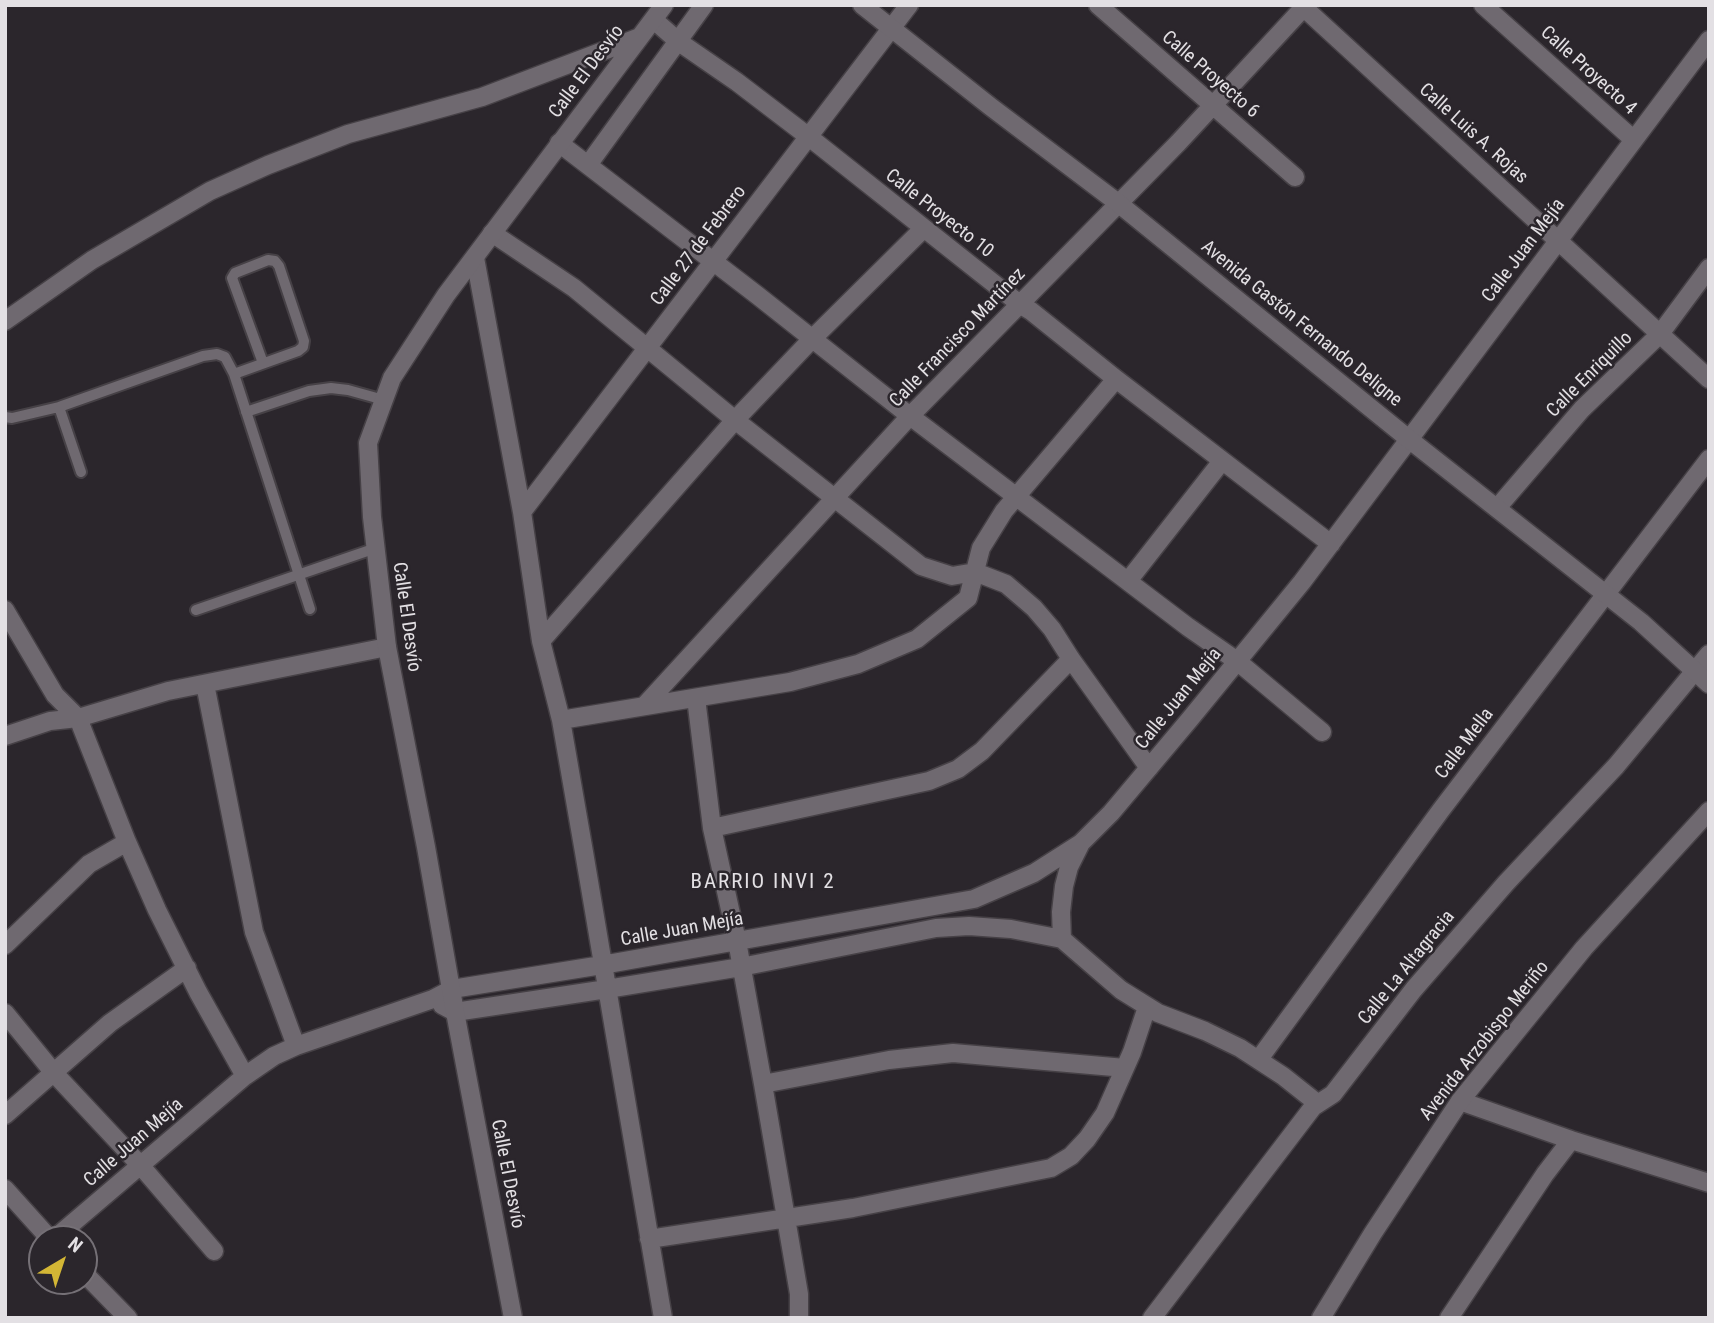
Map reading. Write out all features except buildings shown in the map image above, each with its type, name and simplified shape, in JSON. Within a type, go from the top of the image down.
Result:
[{"type":"street","points":[[588,165],[704,5]]},
{"type":"street","name":"Avenida Gastón Fernando Deligne","points":[[862,5],[1118,203],[1410,440],[1641,622],[1702,678]]},
{"type":"street","name":"Calle 27 de Febrero","points":[[522,512],[909,5]]},
{"type":"street","name":"Calle Proyecto 6","points":[[1098,5],[1295,177]]},
{"type":"street","name":"Calle Proyecto 4","points":[[1483,5],[1634,140]]},
{"type":"street","name":"Calle Francisco Martínez","points":[[645,705],[910,416],[1021,306],[1214,106],[1304,6]]},
{"type":"street","name":"Calle Luis A. Rojas","points":[[1304,6],[1709,379]]},
{"type":"street","name":"Calle Proyecto 10","points":[[659,13],[679,42],[809,137],[1021,306],[1031,311],[1331,544]]},
{"type":"street","name":"Calle El Desvío","points":[[513,1318],[387,647],[376,548],[369,443],[392,378],[446,295],[659,13]]},
{"type":"street","points":[[5,321],[92,260],[210,191],[268,165],[348,134],[482,97],[640,37]]},
{"type":"street","name":"Calle Juan Mejía","points":[[69,1225],[245,1076],[274,1056],[296,1046],[433,999],[453,989],[974,899],[1034,873],[1081,843],[1149,768],[1331,544],[1709,40]]},
{"type":"street","points":[[559,143],[910,416],[1237,661],[1322,732]]},
{"type":"street","points":[[541,641],[736,420],[923,229]]},
{"type":"street","points":[[492,233],[574,288],[921,566],[952,576],[975,572],[1006,584],[1034,608],[1052,629],[1149,768]]},
{"type":"street","points":[[475,258],[522,512],[541,641],[561,720],[663,1318]]},
{"type":"street","name":"Calle Enriquillo","points":[[1497,508],[1582,409],[1660,334],[1709,268]]},
{"type":"street","points":[[561,720],[790,682],[858,664],[917,639],[968,598],[981,548],[1016,495],[1116,379]]},
{"type":"street","name":"Calle Mella","points":[[1259,1059],[1441,810],[1709,459]]},
{"type":"street","points":[[1128,581],[1222,461]]},
{"type":"street","points":[[5,610],[55,695],[78,718],[157,910],[245,1076]]},
{"type":"street","points":[[5,736],[50,721],[78,718],[168,691],[387,647]]},
{"type":"street","name":"Calle La Altagracia","points":[[1152,1318],[1317,1103],[1333,1094],[1442,957],[1506,883],[1702,678],[1709,654]]},
{"type":"street","points":[[712,828],[929,781],[958,769],[982,751],[1071,659]]},
{"type":"street","points":[[205,684],[254,932],[296,1046]]},
{"type":"street","points":[[696,698],[712,828],[737,941],[763,1084],[799,1294],[799,1318]]},
{"type":"street","name":"Avenida Arzobispo Meriño","points":[[1321,1318],[1460,1101],[1584,948],[1709,811]]},
{"type":"street","points":[[5,945],[89,864],[127,842]]},
{"type":"street","points":[[1062,939],[1064,886],[1069,867],[1081,843]]},
{"type":"street","points":[[433,999],[455,1012],[741,967],[936,928],[1000,928],[1062,939],[1121,990],[1147,1007],[1205,1031],[1259,1059],[1317,1103]]},
{"type":"street","points":[[5,1115],[110,1023],[187,968]]},
{"type":"street","points":[[649,1239],[866,1205],[1051,1168],[1071,1156],[1105,1113],[1147,1007]]},
{"type":"street","points":[[5,1013],[54,1073],[141,1166],[214,1251]]},
{"type":"street","points":[[763,1084],[889,1060],[953,1053],[1125,1068]]},
{"type":"street","points":[[1460,1101],[1571,1140],[1709,1183]]},
{"type":"street","points":[[1450,1318],[1545,1174],[1571,1140]]},
{"type":"street","points":[[5,1189],[39,1225]]},
{"type":"street","points":[[98,1287],[128,1318]]},
{"type":"lane","points":[[234,374],[298,351],[303,347],[304,341],[279,266],[275,261],[268,260],[235,273],[232,278],[263,363]]},
{"type":"lane","points":[[5,417],[12,418],[59,407],[204,356],[217,354],[225,357],[234,374],[310,609]]},
{"type":"lane","points":[[246,412],[310,391],[331,388],[384,400]]},
{"type":"lane","points":[[59,407],[81,472]]},
{"type":"lane","points":[[196,610],[376,548]]},
{"type":"district","name":"BARRIO INVI 2","points":[[763,883]]}]
